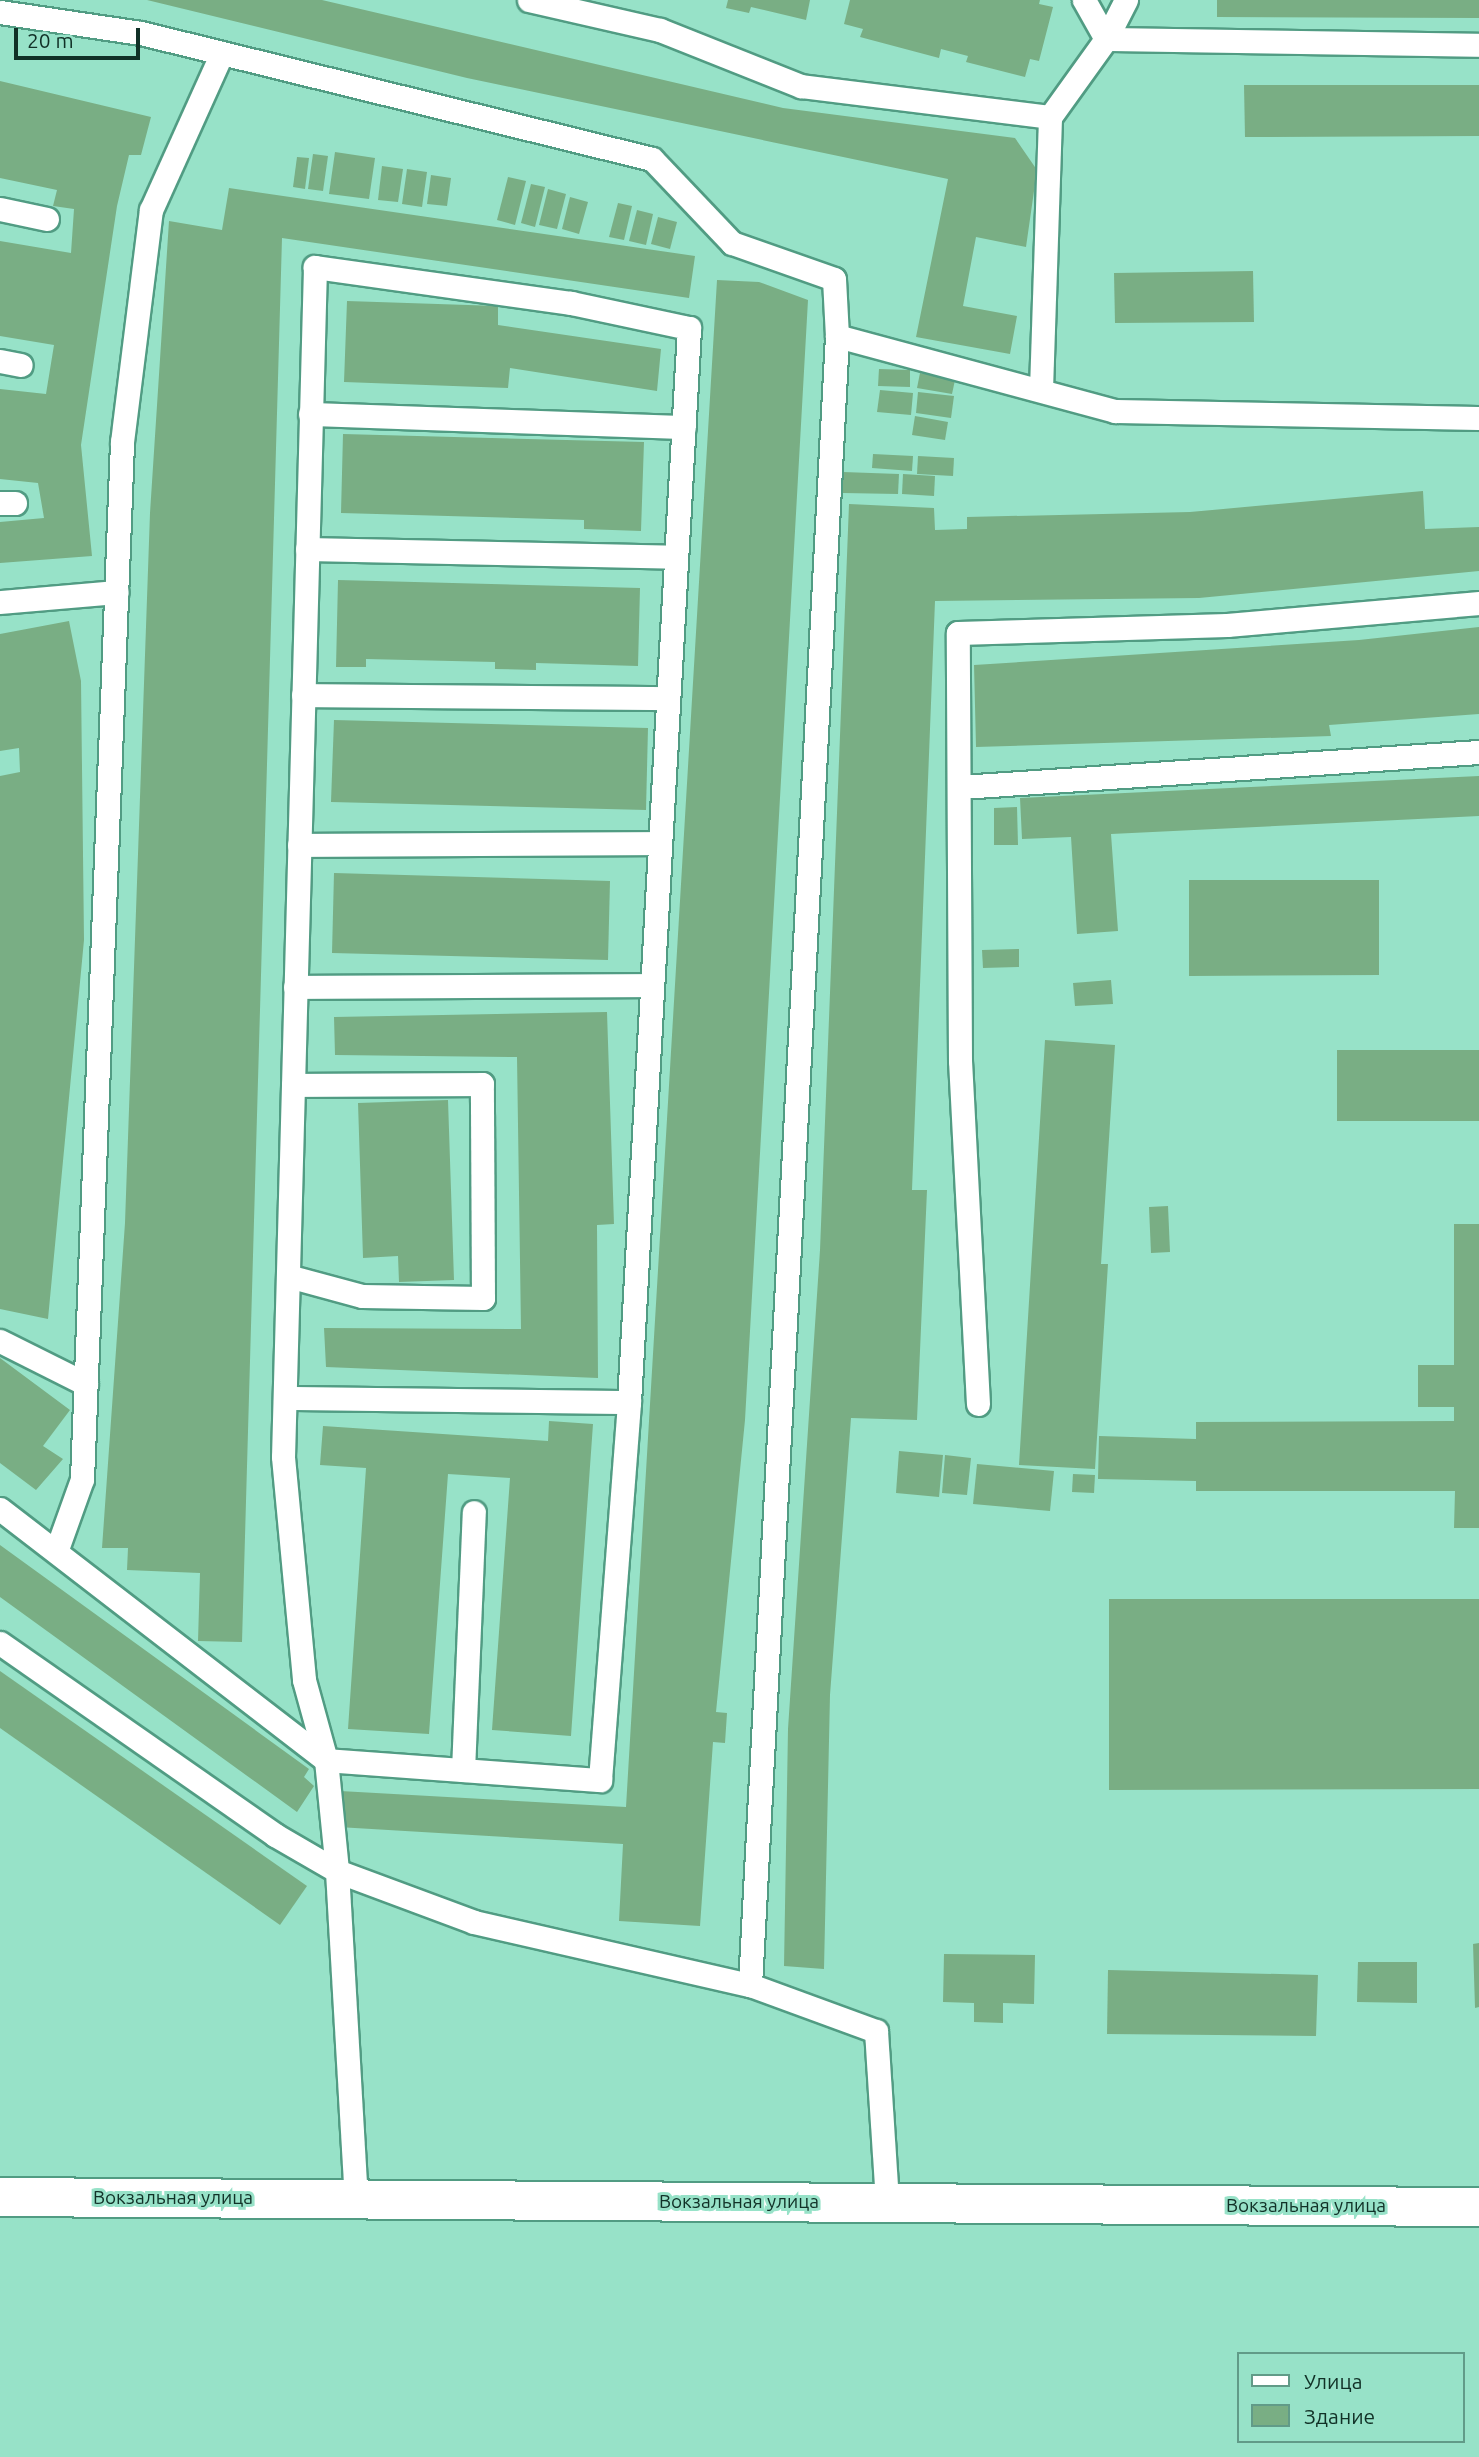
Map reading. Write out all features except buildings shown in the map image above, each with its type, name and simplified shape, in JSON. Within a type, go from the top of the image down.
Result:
[{"type":"main road","name":"Вокзальная улица","points":[[0,2196],[1479,2207]]},
{"type":"lane","points":[[529,0],[660,30],[801,86],[1050,117]]},
{"type":"lane","points":[[1084,0],[1106,39]]},
{"type":"lane","points":[[1041,389],[1050,117],[1106,39],[1126,0]]},
{"type":"lane","points":[[0,12],[141,33],[652,159],[732,243],[834,279],[837,336],[750,1985]]},
{"type":"lane","points":[[1106,39],[1479,45]]},
{"type":"lane","points":[[57,1549],[82,1479],[122,442],[151,210],[222,53]]},
{"type":"lane","points":[[0,209],[47,219]]},
{"type":"lane","points":[[0,1509],[57,1549],[326,1760],[600,1780],[629,1402],[689,328],[570,303],[314,267],[283,1457],[304,1680],[326,1760],[337,1871],[356,2199]]},
{"type":"lane","points":[[837,336],[1115,411],[1479,418]]},
{"type":"lane","points":[[310,414],[684,427]]},
{"type":"lane","points":[[307,550],[676,557]]},
{"type":"lane","points":[[0,602],[117,592]]},
{"type":"lane","points":[[978,1404],[960,1061],[961,787],[958,633],[1227,625],[1479,603]]},
{"type":"lane","points":[[303,695],[668,698]]},
{"type":"lane","points":[[961,787],[1479,752]]},
{"type":"lane","points":[[299,845],[660,843]]},
{"type":"lane","points":[[295,987],[652,985]]},
{"type":"lane","points":[[288,1276],[362,1296],[483,1298],[482,1084],[293,1085]]},
{"type":"lane","points":[[0,1341],[86,1384]]},
{"type":"lane","points":[[285,1398],[629,1402]]},
{"type":"lane","points":[[463,1770],[474,1512]]},
{"type":"lane","points":[[0,1643],[275,1835],[337,1871],[474,1923],[750,1985],[876,2031],[887,2203]]}]
